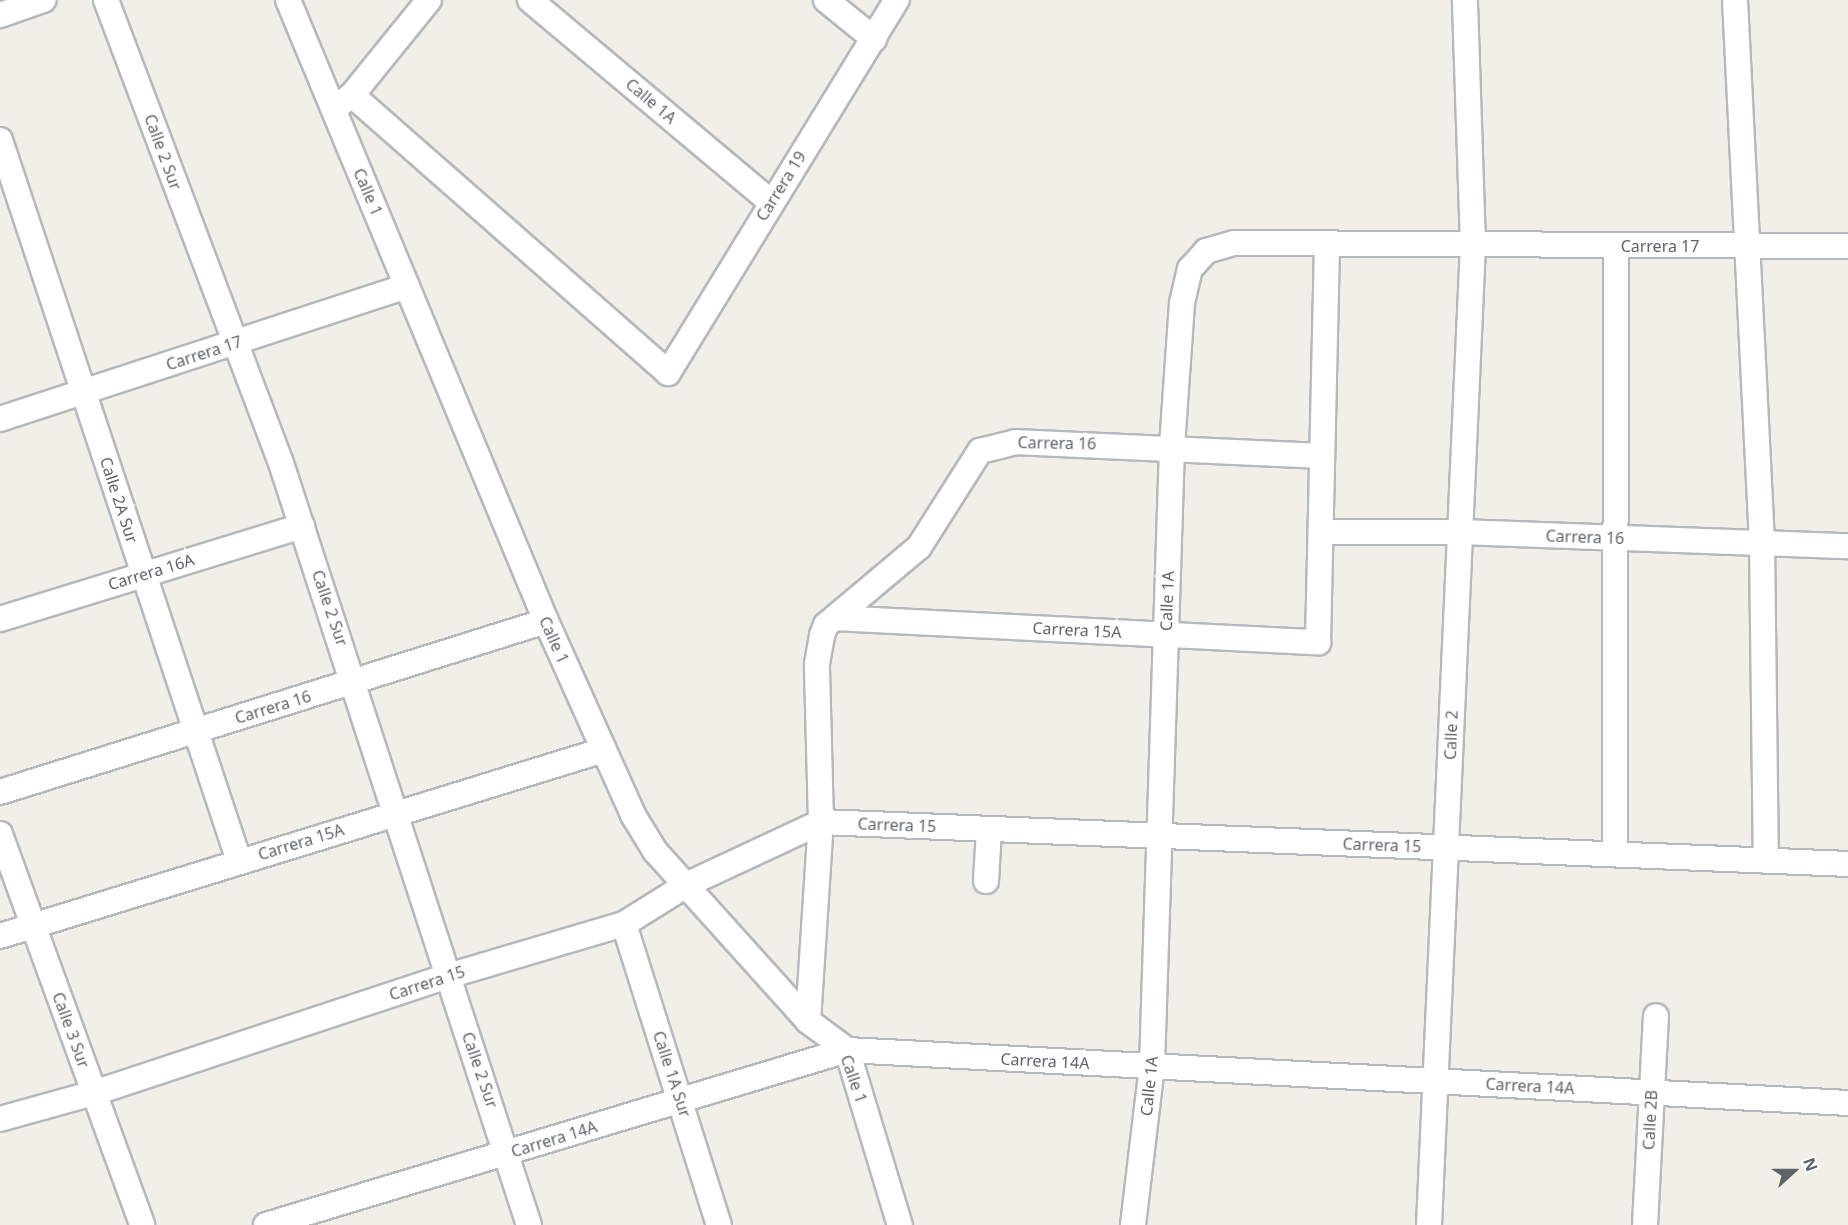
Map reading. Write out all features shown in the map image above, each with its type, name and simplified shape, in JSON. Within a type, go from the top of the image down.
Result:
[{"type":"street","points":[[0,15],[43,0]]},
{"type":"street","name":"Calle 2 Sur","points":[[106,0],[302,526],[448,976],[508,1152],[529,1225]]},
{"type":"street","name":"Calle 1","points":[[288,0],[342,102],[407,286],[546,621],[633,815],[655,851],[688,884],[808,1021],[847,1050],[900,1225]]},
{"type":"street","points":[[342,102],[429,0]]},
{"type":"street","name":"Calle 1A","points":[[530,0],[771,202]]},
{"type":"street","points":[[826,0],[874,39]]},
{"type":"street","name":"Carrera 19","points":[[668,374],[771,202],[897,0]]},
{"type":"street","name":"Calle 2","points":[[1429,1225],[1473,246],[1465,0]]},
{"type":"street","points":[[1735,0],[1762,543],[1766,861]]},
{"type":"street","name":"Calle 1","points":[[342,102],[668,374]]},
{"type":"street","name":"Calle 2A Sur","points":[[0,140],[239,861]]},
{"type":"street","points":[[1321,532],[1327,243]]},
{"type":"street","name":"Calle 1A","points":[[1133,1225],[1152,1066],[1172,446],[1182,303],[1190,269],[1219,245],[1327,243],[1473,246]]},
{"type":"street","name":"Carrera 17","points":[[1473,246],[1848,246]]},
{"type":"street","points":[[1615,854],[1613,538],[1616,246]]},
{"type":"street","name":"Carrera 17","points":[[0,419],[407,286]]},
{"type":"street","name":"Carrera 16","points":[[808,1021],[821,822],[817,664],[826,625],[919,547],[980,451],[1015,442],[1172,446],[1322,456]]},
{"type":"street","name":"Carrera 16A","points":[[0,619],[302,526]]},
{"type":"street","name":"Carrera 16","points":[[1321,532],[1460,532],[1848,546]]},
{"type":"street","name":"Carrera 15A","points":[[836,618],[1318,642],[1321,532]]},
{"type":"street","name":"Carrera 16","points":[[0,792],[546,621]]},
{"type":"street","name":"Carrera 15A","points":[[0,936],[396,812],[604,750]]},
{"type":"street","name":"Carrera 15","points":[[0,1119],[94,1093],[448,976],[624,924],[688,884],[821,822],[1848,864]]},
{"type":"street","points":[[986,881],[988,828]]},
{"type":"street","name":"Calle 3 Sur","points":[[0,834],[142,1225]]},
{"type":"street","name":"Calle 1A Sur","points":[[624,924],[719,1225]]},
{"type":"street","name":"Calle 2B","points":[[1645,1225],[1656,1016]]},
{"type":"street","name":"Carrera 14A","points":[[266,1225],[332,1216],[508,1152],[847,1050],[1848,1103]]}]
